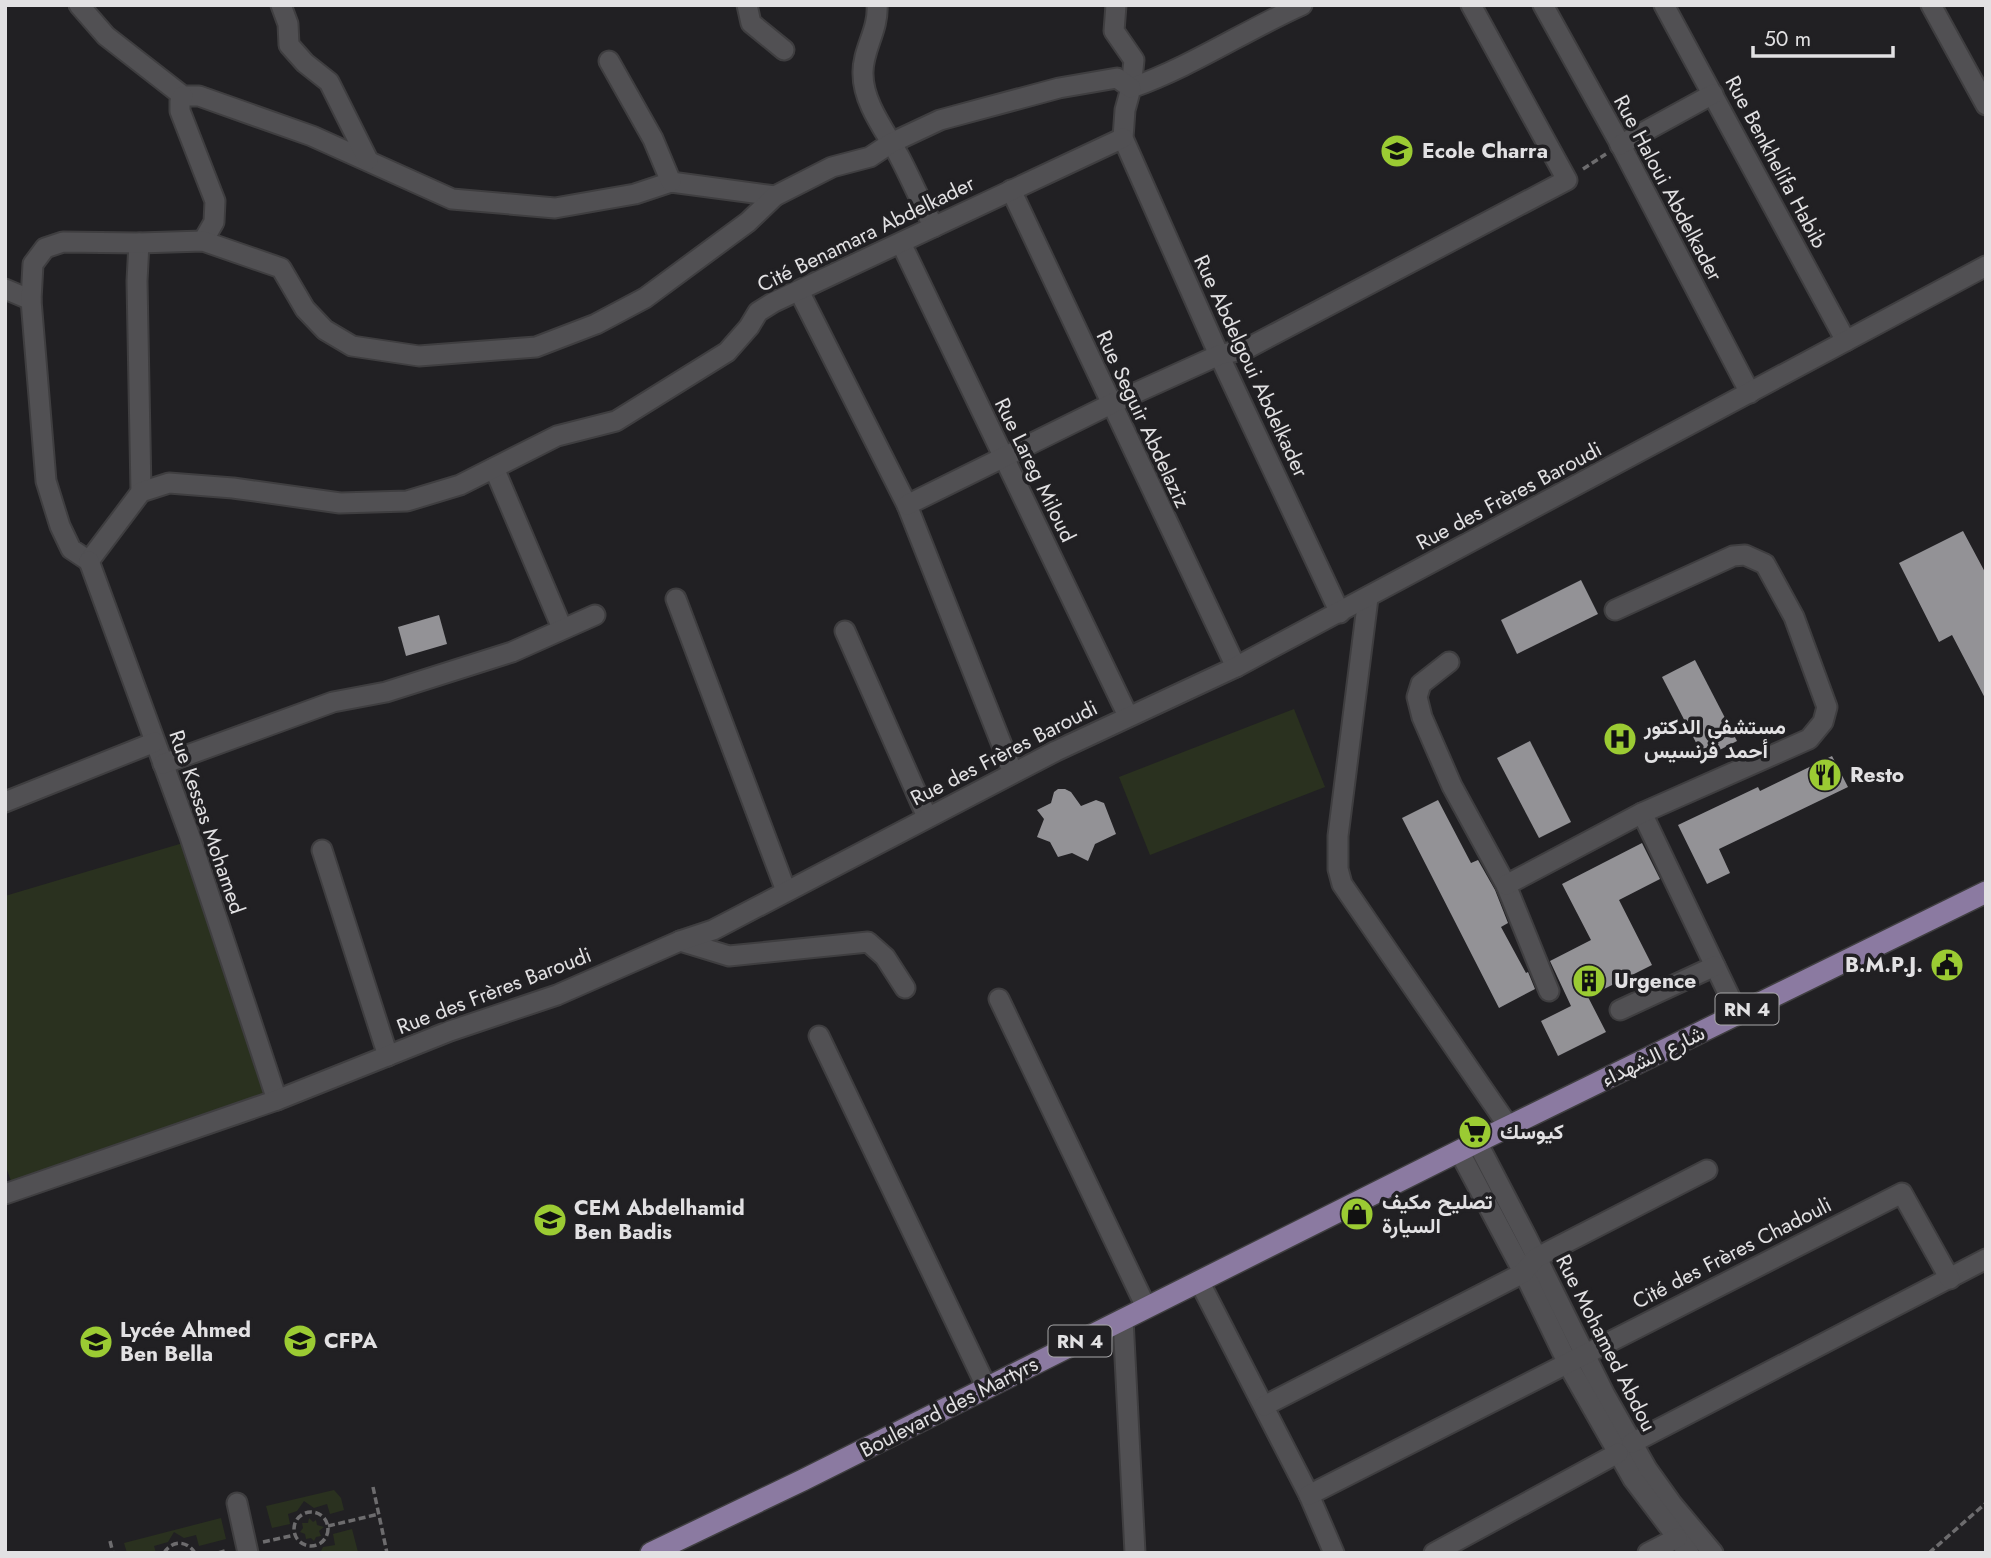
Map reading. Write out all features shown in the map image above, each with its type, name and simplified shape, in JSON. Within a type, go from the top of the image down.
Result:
[{"type":"main road","name":"شارع الشهداء","points":[[1509,1127],[1986,892]]},
{"type":"main road","name":"Boulevard des Martyrs","points":[[651,1553],[803,1480],[1509,1127]]},
{"type":"street","points":[[79,5],[106,36],[183,96],[199,96],[312,136],[452,199],[555,208],[635,194],[671,182],[775,196]]},
{"type":"street","points":[[281,5],[288,24],[289,45],[305,63],[329,82],[368,160]]},
{"type":"street","points":[[747,5],[751,23],[784,50]]},
{"type":"street","points":[[877,5],[876,26],[866,47],[862,75],[882,128],[934,227]]},
{"type":"street","points":[[1116,5],[1114,31],[1134,60],[1123,138]]},
{"type":"street","points":[[1131,88],[1155,79],[1261,23],[1302,5]]},
{"type":"street","points":[[906,505],[1111,404],[1219,355],[1246,349],[1566,180],[1471,5]]},
{"type":"street","name":"Rue Haloui Abdelkader","points":[[1543,5],[1750,393]]},
{"type":"street","name":"Rue Benkhelifa Habib","points":[[1664,5],[1846,341]]},
{"type":"street","points":[[1931,5],[1986,104]]},
{"type":"street","points":[[608,61],[653,139],[671,182]]},
{"type":"street","points":[[139,243],[137,282],[141,492],[89,561],[71,549],[60,526],[46,481],[30,300],[33,264],[45,248],[63,242],[204,241],[281,268],[305,309],[325,330],[352,346],[419,356],[474,354],[536,347],[596,324],[645,299],[748,222],[775,196],[832,167],[870,157],[891,143],[940,120],[1059,88],[1117,78],[1131,88]]},
{"type":"street","points":[[1620,145],[1713,94]]},
{"type":"street","points":[[183,96],[180,111],[215,201],[214,222],[204,241]]},
{"type":"street","name":"Cité Benamara Abdelkader","points":[[141,492],[169,483],[233,488],[340,503],[407,501],[460,485],[557,436],[616,421],[727,352],[758,312],[774,302],[1123,138]]},
{"type":"street","name":"Rue Abdelgoui Abdelkader","points":[[1123,138],[1219,355],[1340,613]]},
{"type":"street","name":"Rue Seguir Abdelaziz","points":[[1011,190],[1236,667]]},
{"type":"street","name":"Rue Lareg Miloud","points":[[901,243],[1128,716]]},
{"type":"street","name":"Rue des Frères Baroudi","points":[[5,1194],[277,1100],[388,1056],[557,995],[680,941],[713,930],[1013,773],[1128,716],[1236,667],[1340,613],[1986,266]]},
{"type":"street","points":[[5,289],[30,300]]},
{"type":"street","points":[[799,291],[906,505],[1013,773]]},
{"type":"street","points":[[494,468],[562,628]]},
{"type":"street","points":[[1506,885],[1642,813],[1809,739],[1823,722],[1827,707],[1794,617],[1765,564],[1745,555],[1732,556],[1615,610]]},
{"type":"street","name":"Rue Kessas Mohamed","points":[[89,561],[188,834],[277,1100]]},
{"type":"street","points":[[1368,598],[1338,836],[1338,869],[1342,884],[1509,1127]]},
{"type":"street","points":[[676,599],[786,891]]},
{"type":"street","points":[[163,764],[333,702],[386,692],[512,652],[595,615]]},
{"type":"street","points":[[845,631],[927,817]]},
{"type":"street","points":[[1449,663],[1421,684],[1417,697],[1422,717],[1452,786],[1506,885],[1549,990]]},
{"type":"street","points":[[5,802],[155,742]]},
{"type":"street","points":[[1642,813],[1738,1014]]},
{"type":"street","points":[[323,850],[388,1056]]},
{"type":"street","points":[[680,941],[729,956],[868,942],[885,957],[905,988]]},
{"type":"street","points":[[1620,1010],[1715,966]]},
{"type":"street","points":[[999,999],[1146,1307]]},
{"type":"street","points":[[819,1036],[988,1388]]},
{"type":"street","name":"Rue Mohamed Abdou","points":[[1468,1147],[1625,1448],[1633,1479],[1683,1545]]},
{"type":"street","points":[[1264,1406],[1707,1170]]},
{"type":"street","name":"Cité des Frères Chadouli","points":[[1309,1495],[1902,1193],[1950,1279]]},
{"type":"street","points":[[1434,1553],[1625,1448],[1986,1259]]},
{"type":"street","points":[[1199,1281],[1309,1495],[1334,1553]]},
{"type":"street","points":[[1123,1319],[1135,1553]]},
{"type":"street","name":"Rue Mohamed Abdou","points":[[1625,1448],[1647,1469],[1671,1504],[1713,1553]]},
{"type":"street","points":[[237,1503],[247,1550]]},
{"type":"street","points":[[1648,1553],[1683,1545]]},
{"type":"path","points":[[1566,180],[1620,145]]},
{"type":"path","points":[[373,1487],[385,1552]]},
{"type":"path","points":[[1929,1553],[1986,1503]]},
{"type":"path","points":[[307,1512],[323,1516],[328,1526],[323,1541],[313,1546],[302,1544],[295,1535],[295,1523],[307,1512]]},
{"type":"path","points":[[328,1526],[379,1514]]},
{"type":"path","points":[[247,1550],[295,1535]]},
{"type":"path","points":[[110,1541],[113,1553]]},
{"type":"path","points":[[164,1553],[171,1545],[182,1543],[192,1548],[195,1553]]},
{"type":"green space","points":[[1294,709],[1325,787],[1150,855],[1119,777]]},
{"type":"green space","points":[[183,843],[267,1095],[11,1181],[5,1164],[5,896]]},
{"type":"green space","points":[[334,1490],[341,1498],[344,1510],[330,1514],[327,1504],[314,1508],[304,1501],[297,1511],[288,1514],[290,1524],[272,1528],[266,1506]]},
{"type":"green space","points":[[221,1518],[226,1539],[199,1546],[196,1535],[184,1538],[174,1532],[168,1542],[154,1546],[156,1553],[127,1553],[124,1543]]},
{"type":"green space","points":[[309,1518],[324,1527],[319,1531],[321,1536],[314,1541],[311,1538],[306,1539],[305,1534],[300,1532],[302,1523],[308,1523]]},
{"type":"green space","points":[[352,1529],[358,1552],[320,1553],[323,1547],[335,1545],[333,1534]]},
{"type":"building","points":[[1963,531],[1986,574],[1986,700],[1952,635],[1939,642],[1899,563]]},
{"type":"building","points":[[1581,580],[1598,614],[1517,654],[1501,620]]},
{"type":"building","points":[[439,615],[447,644],[406,656],[398,627]]},
{"type":"building","points":[[1695,660],[1737,741],[1704,758],[1662,677]]},
{"type":"building","points":[[1530,741],[1571,822],[1539,838],[1497,758]]},
{"type":"building","points":[[1832,756],[1848,787],[1719,849],[1730,873],[1707,884],[1678,825],[1758,787],[1760,791]]},
{"type":"building","points":[[1058,789],[1071,792],[1081,806],[1096,800],[1104,803],[1116,834],[1095,844],[1088,861],[1072,853],[1058,857],[1050,842],[1037,837],[1044,819],[1037,810],[1051,803],[1054,792]]},
{"type":"building","points":[[1438,800],[1471,863],[1478,860],[1495,890],[1508,923],[1501,927],[1535,989],[1499,1008],[1402,818]]},
{"type":"building","points":[[1642,843],[1660,879],[1619,900],[1652,965],[1588,997],[1606,1032],[1558,1056],[1541,1021],[1571,1006],[1550,961],[1591,940],[1562,884]]},
{"type":"place","name":"Ecole Charra","points":[[1397,151]]},
{"type":"place","name":"مستشفى الدكتور أحمد فرنسيس","points":[[1620,739]]},
{"type":"place","name":"Resto","points":[[1825,775]]},
{"type":"place","name":"B.M.P.J.","points":[[1947,965]]},
{"type":"place","name":"Urgence","points":[[1589,981]]},
{"type":"place","name":"كيوسك","points":[[1475,1132]]},
{"type":"place","name":"تصليح مكيف السيارة","points":[[1357,1214]]},
{"type":"place","name":"CEM Abdelhamid Ben Badis","points":[[550,1220]]},
{"type":"place","name":"CFPA","points":[[300,1341]]},
{"type":"place","name":"Lycée Ahmed Ben Bella","points":[[96,1342]]}]
